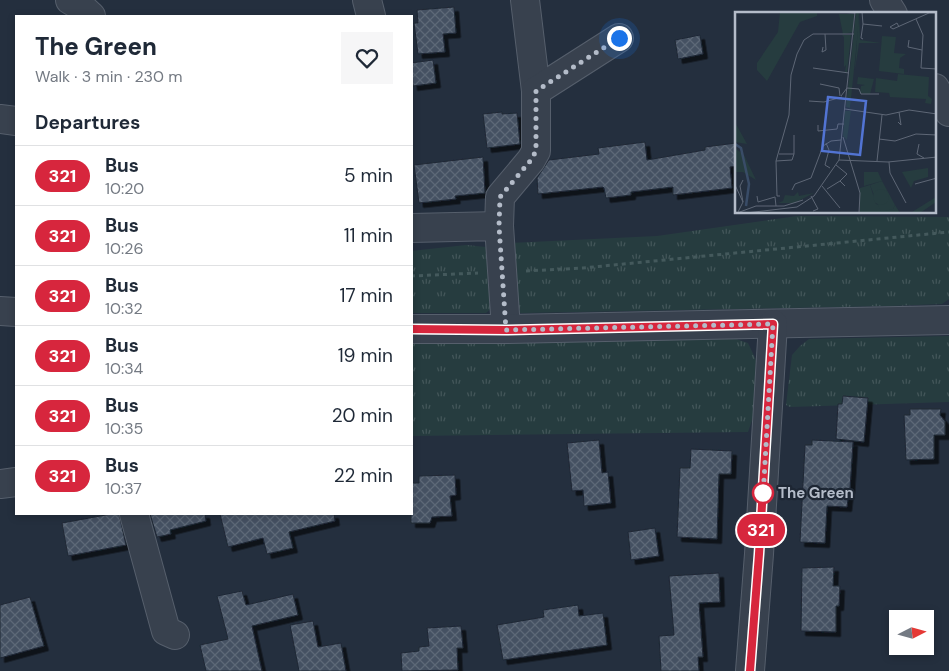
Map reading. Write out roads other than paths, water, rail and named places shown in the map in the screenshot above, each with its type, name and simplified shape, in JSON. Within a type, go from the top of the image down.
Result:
[{"type":"street","points":[[70,0],[90,15]]},
{"type":"street","points":[[367,0],[371,15]]},
{"type":"street","points":[[506,330],[499,226],[500,197],[531,160],[536,151],[536,91],[525,0]]},
{"type":"street","points":[[884,0],[892,12]]},
{"type":"street","points":[[536,91],[619,38]]},
{"type":"street","points":[[0,119],[15,121]]},
{"type":"street","points":[[413,228],[499,226]]},
{"type":"street","points":[[0,311],[15,312]]},
{"type":"street","points":[[413,329],[506,330],[949,320]]},
{"type":"street","points":[[750,671],[773,324]]},
{"type":"street","points":[[0,484],[15,482]]},
{"type":"street","points":[[134,515],[166,631],[175,635]]},
{"type":"place","name":"The Green","points":[[763,493]]}]
